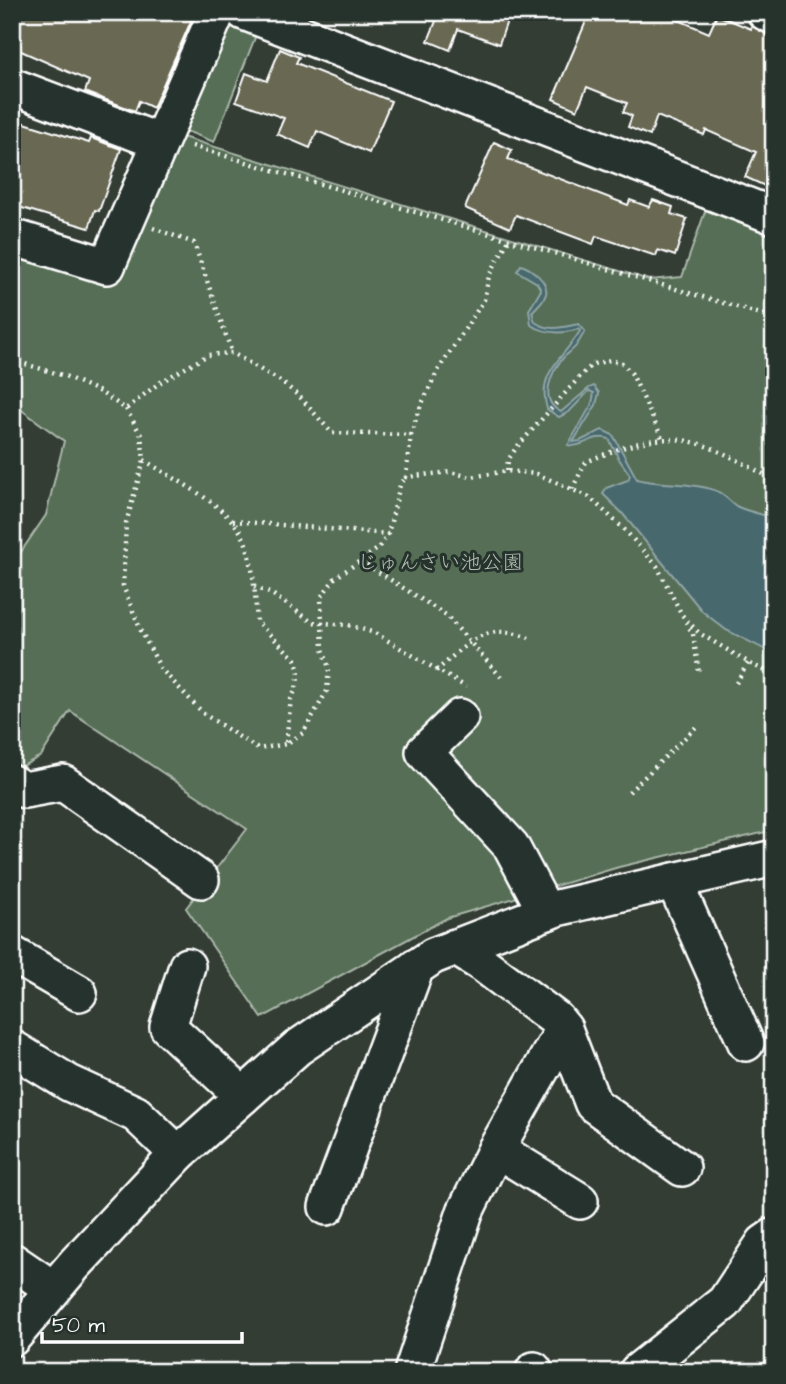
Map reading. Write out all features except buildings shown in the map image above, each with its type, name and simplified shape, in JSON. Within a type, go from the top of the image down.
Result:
[{"type":"street","points":[[12,237],[107,266],[173,150],[217,12]]},
{"type":"street","points":[[244,12],[774,216]]},
{"type":"street","points":[[765,12],[774,16]]},
{"type":"street","points":[[12,86],[173,150]]},
{"type":"street","points":[[465,704],[424,752],[511,846],[546,912]]},
{"type":"street","points":[[12,783],[24,790],[64,783],[201,880]]},
{"type":"street","points":[[12,1338],[53,1289],[178,1154],[297,1048],[433,956],[556,908],[774,859]]},
{"type":"street","points":[[674,881],[746,1043]]},
{"type":"street","points":[[455,947],[484,965],[556,1019],[564,1029],[593,1104],[682,1168]]},
{"type":"street","points":[[12,954],[79,993]]},
{"type":"street","points":[[187,965],[168,1027],[243,1096]]},
{"type":"street","points":[[327,1206],[416,967]]},
{"type":"street","points":[[412,1372],[465,1212],[496,1149],[564,1029]]},
{"type":"street","points":[[12,1048],[69,1083],[136,1114],[178,1154]]},
{"type":"street","points":[[496,1149],[580,1201]]},
{"type":"street","points":[[637,1372],[725,1302],[764,1243],[774,1236]]},
{"type":"street","points":[[12,1261],[53,1289]]},
{"type":"path","points":[[173,150],[192,145],[774,318]]},
{"type":"path","points":[[147,240],[158,216]]},
{"type":"path","points":[[152,228],[194,243],[232,354]]},
{"type":"path","points":[[12,360],[65,376],[126,409],[141,435],[145,460],[127,523],[123,586],[141,631],[161,669],[204,714],[258,749],[286,744],[303,733],[327,691],[329,667],[323,649],[321,597],[335,578],[379,548],[388,534],[400,485],[406,477],[411,435],[418,412],[438,372],[484,300],[489,276],[509,239]]},
{"type":"path","points":[[126,409],[159,383],[208,355],[232,354],[282,382],[300,397],[331,433],[411,435]]},
{"type":"path","points":[[507,471],[508,460],[516,448],[585,371],[594,364],[610,360],[622,363],[632,374],[662,438]]},
{"type":"path","points":[[572,489],[586,462],[628,445],[662,438],[695,442],[735,458],[774,480]]},
{"type":"path","points":[[145,460],[212,503],[232,520],[244,541],[254,587],[257,622],[295,659],[299,671],[291,699],[286,744]]},
{"type":"path","points":[[406,477],[450,472],[471,477],[507,471],[537,474],[589,497],[623,528],[657,566],[693,634],[699,673]]},
{"type":"path","points":[[232,520],[388,534]]},
{"type":"path","points":[[361,561],[446,615],[501,677]]},
{"type":"path","points":[[254,587],[272,594],[312,622],[348,625],[375,633],[436,671],[465,704]]},
{"type":"path","points":[[682,615],[699,633],[748,663],[774,675]]},
{"type":"path","points":[[436,671],[486,632],[510,631],[529,638]]},
{"type":"path","points":[[736,683],[748,663]]},
{"type":"path","points":[[629,792],[695,727]]},
{"type":"green space","points":[[230,12],[265,12],[214,142],[181,129]]},
{"type":"green space","name":"じゅんさい池公園","points":[[176,135],[649,280],[682,277],[706,209],[774,235],[774,830],[619,867],[447,918],[262,1018],[186,908],[247,829],[70,711],[41,756],[17,769],[12,766],[12,565],[46,515],[64,441],[12,403],[12,250],[104,279]]},
{"type":"water","points":[[521,265],[538,276],[546,289],[544,299],[532,312],[535,322],[551,328],[579,324],[585,331],[576,346],[559,364],[551,378],[548,394],[554,407],[561,412],[589,388],[594,386],[599,393],[596,405],[573,442],[602,430],[613,435],[637,479],[695,485],[714,490],[736,506],[774,518],[774,654],[726,630],[702,611],[622,513],[603,494],[606,488],[628,480],[630,475],[609,439],[598,438],[578,445],[568,445],[592,404],[594,393],[589,391],[569,412],[559,417],[547,409],[545,385],[553,366],[580,331],[549,332],[531,325],[529,310],[541,290],[537,283],[517,271]]}]
